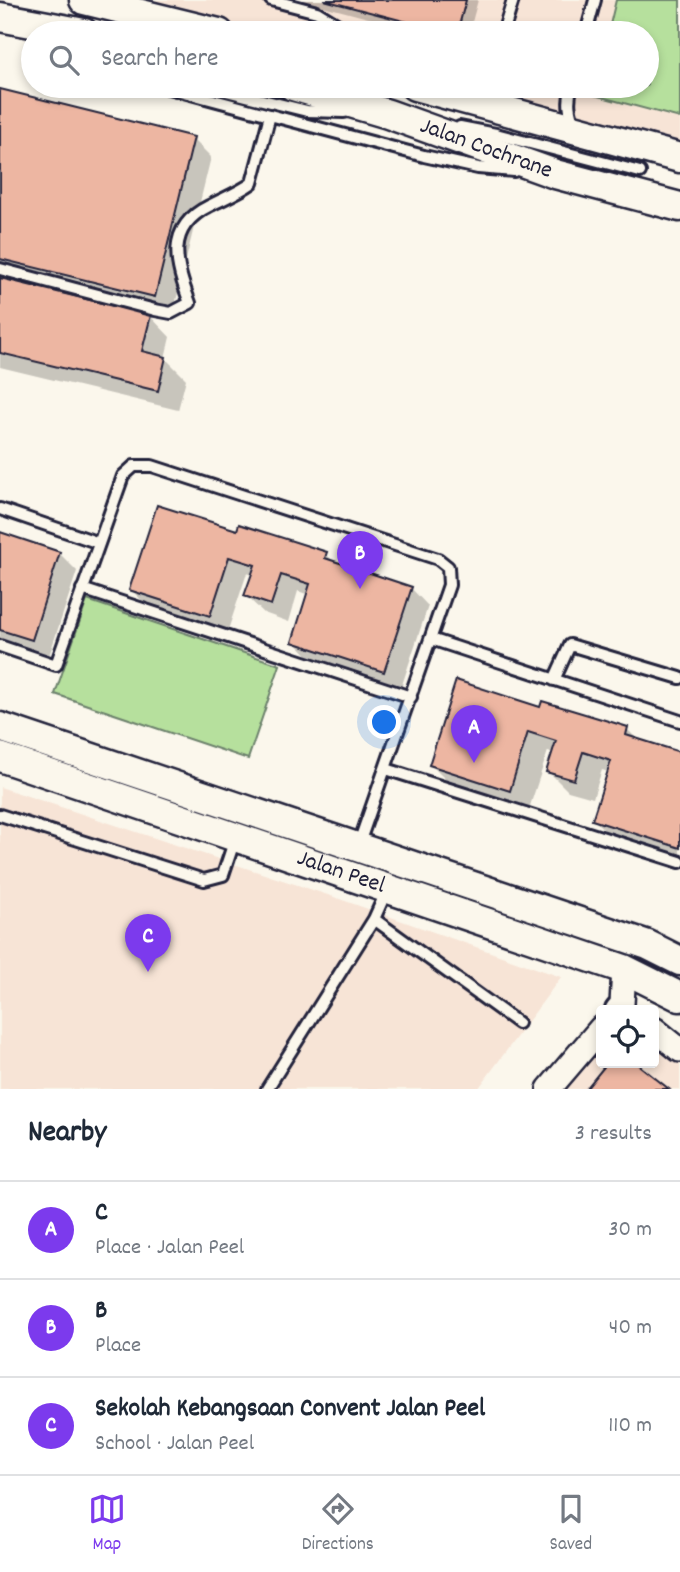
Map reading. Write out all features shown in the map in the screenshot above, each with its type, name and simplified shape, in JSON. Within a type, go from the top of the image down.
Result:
[{"type":"street","points":[[83,0],[172,21]]},
{"type":"street","points":[[0,19],[21,22]]},
{"type":"street","name":"Jalan Cochrane","points":[[334,98],[388,114],[555,174],[680,207]]},
{"type":"street","name":"Jalan Cochrane","points":[[478,98],[576,130],[680,158]]},
{"type":"street","name":"Jalan Peel","points":[[0,727],[648,945],[680,961]]},
{"type":"street","name":"Jalan Peel","points":[[0,757],[624,969],[680,997]]},
{"type":"street","points":[[623,1005],[624,969]]},
{"type":"street","points":[[659,1033],[680,1050]]},
{"type":"street","points":[[549,1089],[596,1034]]},
{"type":"lane","points":[[110,0],[164,19]]},
{"type":"lane","points":[[271,0],[317,12],[332,21]]},
{"type":"lane","points":[[507,21],[513,0]]},
{"type":"lane","points":[[589,21],[595,0]]},
{"type":"lane","points":[[0,19],[21,29]]},
{"type":"lane","points":[[206,98],[478,168],[555,174]]},
{"type":"lane","points":[[254,98],[307,111],[388,114],[496,134],[640,172]]},
{"type":"lane","points":[[568,98],[569,111],[576,130]]},
{"type":"lane","points":[[0,269],[171,313],[190,303],[180,277],[175,250],[184,224],[206,206],[238,193],[252,183],[270,115]]},
{"type":"lane","points":[[0,646],[56,665],[123,476],[134,467],[152,467],[438,559],[448,567],[449,585],[357,847]]},
{"type":"lane","points":[[0,509],[99,542]]},
{"type":"lane","points":[[82,589],[411,697]]},
{"type":"lane","points":[[431,639],[680,720]]},
{"type":"lane","points":[[554,680],[570,645],[680,678]]},
{"type":"lane","points":[[386,769],[680,862]]},
{"type":"lane","points":[[0,815],[204,880],[223,875],[236,836]]},
{"type":"lane","points":[[267,1089],[374,919],[388,888]]},
{"type":"lane","points":[[374,919],[518,1023]]},
{"type":"shaded area","points":[[122,0],[680,0],[680,143],[504,98],[659,98],[659,21],[205,21]]},
{"type":"shaded area","points":[[0,787],[331,896],[561,977],[478,1089],[0,1089]]},
{"type":"shaded area","points":[[659,1045],[680,1061],[680,1089],[559,1089],[596,1047],[596,1068],[659,1068]]},
{"type":"green space","points":[[616,0],[680,0],[680,118],[605,98],[659,98],[659,21],[611,21]]},
{"type":"green space","points":[[87,600],[280,665],[248,759],[55,694]]},
{"type":"building","points":[[324,0],[466,0],[460,21],[404,21]]},
{"type":"building","points":[[0,89],[21,94],[21,98],[36,98],[194,137],[155,297],[0,259]]},
{"type":"building","points":[[0,278],[151,315],[142,351],[166,357],[158,391],[0,353]]},
{"type":"building","points":[[157,505],[237,530],[239,524],[327,552],[325,558],[412,587],[384,672],[292,642],[310,584],[281,575],[271,605],[244,596],[255,565],[229,557],[210,616],[129,590]]},
{"type":"building","points":[[0,532],[60,552],[32,640],[0,630]]},
{"type":"building","points":[[456,680],[540,707],[542,701],[628,727],[626,735],[680,752],[680,848],[592,820],[611,761],[583,752],[574,780],[546,772],[556,741],[528,732],[510,791],[429,765]]},
{"type":"building","points":[[603,1068],[642,1068],[669,1089],[586,1089]]},
{"type":"place","name":"B","points":[[360,589]]},
{"type":"place","name":"C","points":[[474,763]]},
{"type":"place","name":"Sekolah Kebangsaan Convent Jalan Peel","points":[[148,972]]}]
